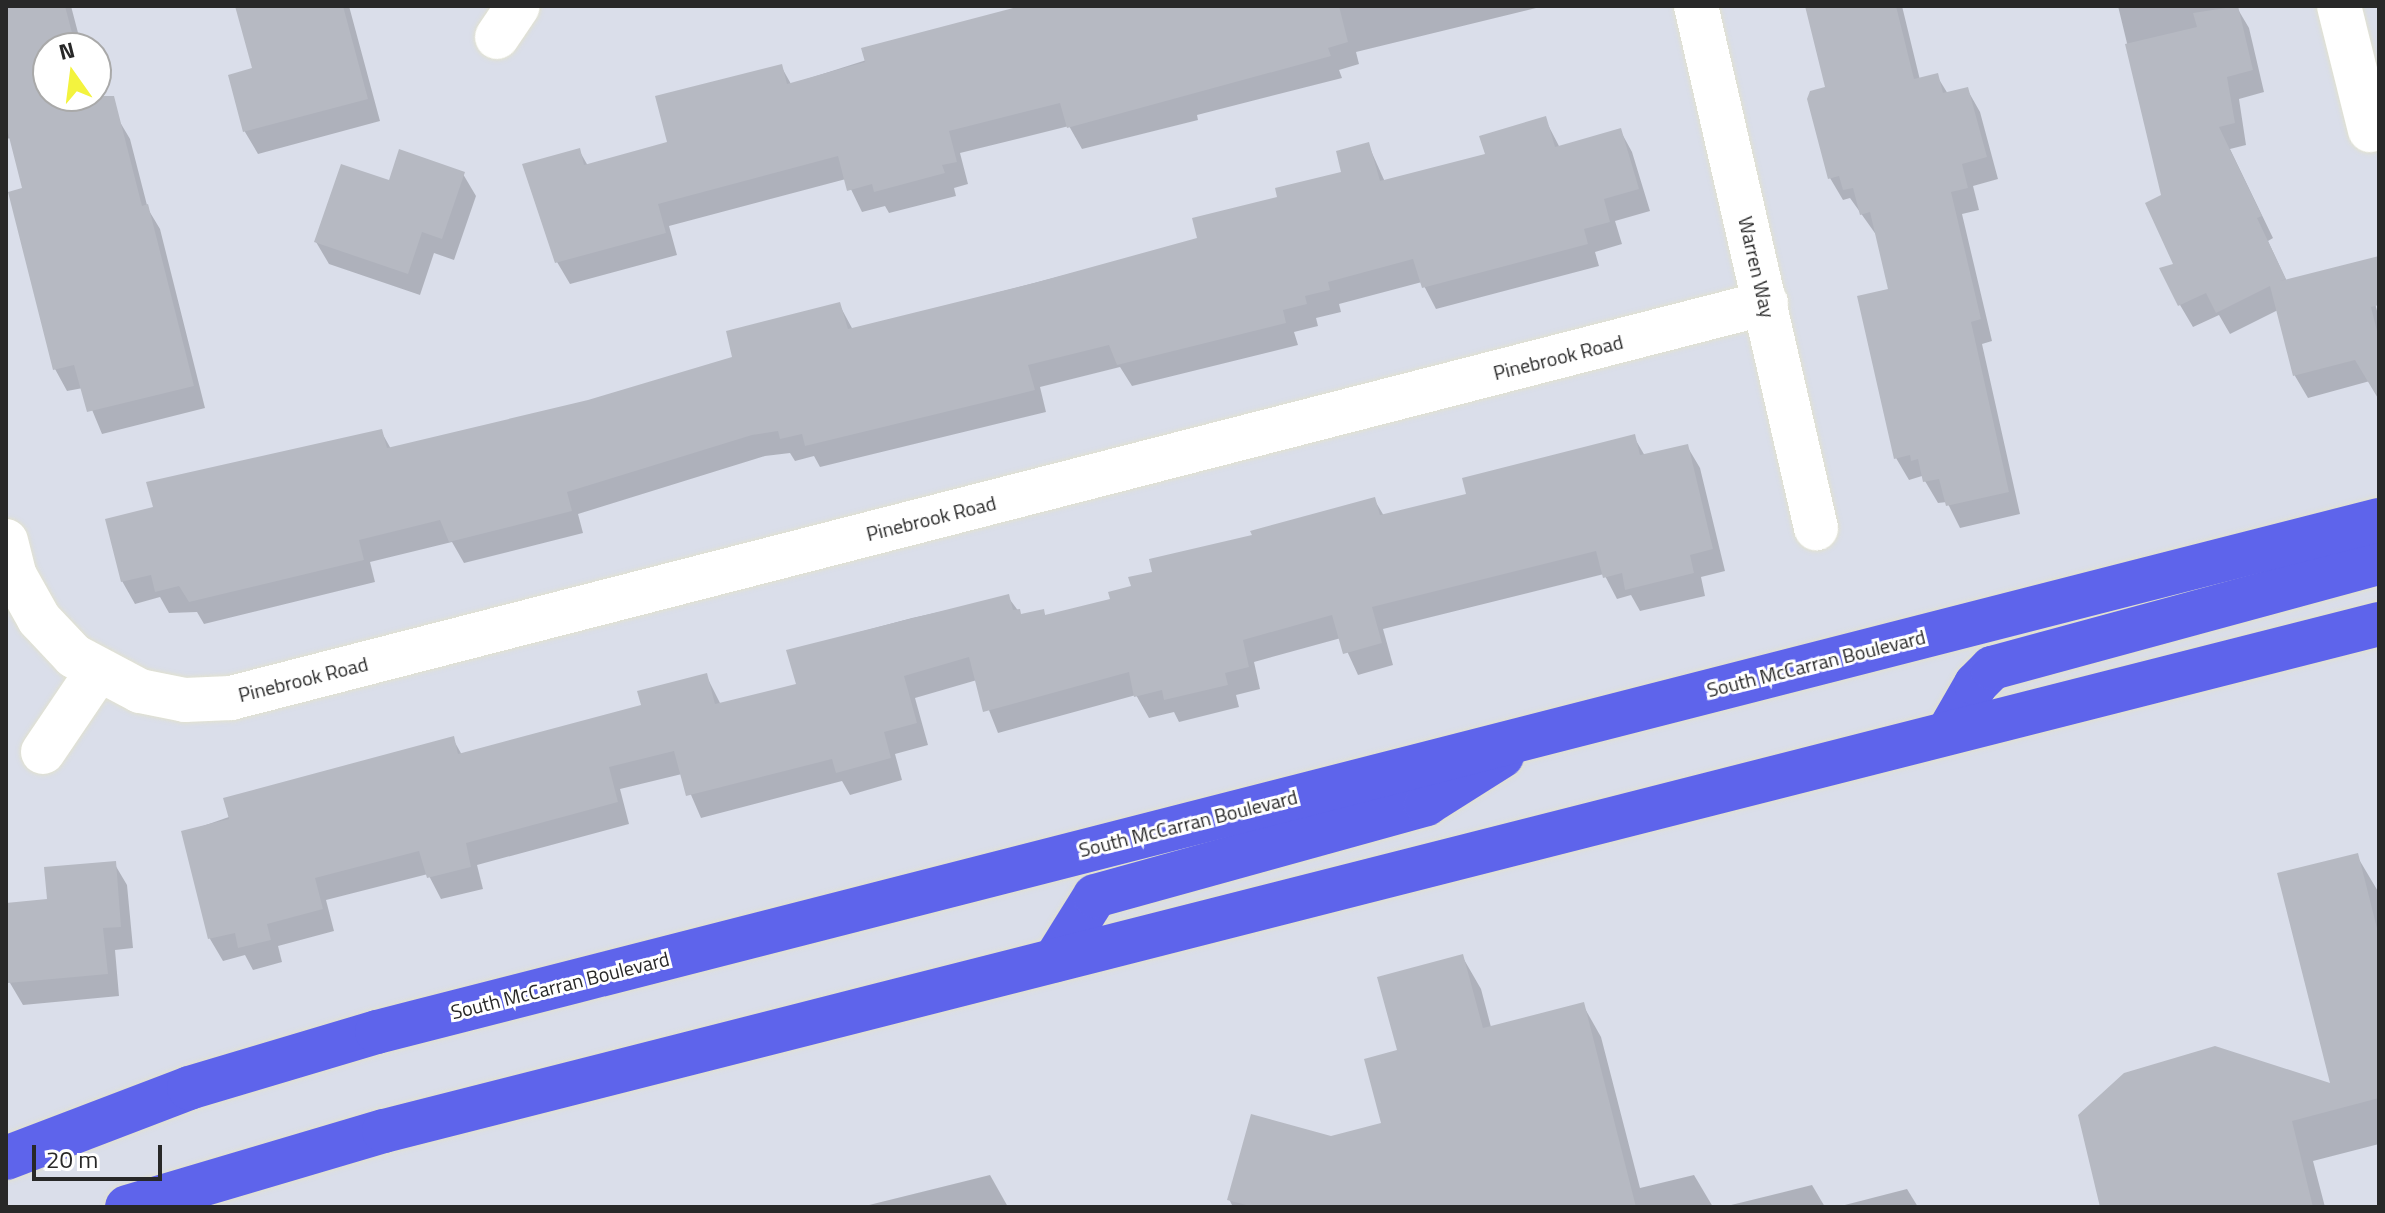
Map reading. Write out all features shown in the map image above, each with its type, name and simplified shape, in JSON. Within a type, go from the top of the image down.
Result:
[{"type":"main road","name":"South McCarran Boulevard","points":[[6,1158],[189,1088],[377,1032],[2379,520]]},
{"type":"main road","points":[[1949,731],[1976,684],[1992,668],[2379,563]]},
{"type":"main road","points":[[127,1207],[384,1131],[2379,624]]},
{"type":"main road","points":[[1055,960],[1095,896],[1426,804],[1537,733]]},
{"type":"street","name":"Warren Way","points":[[1696,6],[1816,528]]},
{"type":"street","points":[[2339,6],[2370,130]]},
{"type":"street","name":"Pinebrook Road","points":[[6,541],[15,576],[39,619],[97,672],[140,691],[185,700],[231,698],[1766,303]]},
{"type":"street","points":[[43,752],[97,672]]},
{"type":"building","points":[[6,6],[65,6],[72,32],[32,32],[32,112],[112,112],[114,96],[142,206],[148,204],[194,386],[87,412],[74,365],[53,370],[8,192],[22,188],[6,125]]},
{"type":"building","points":[[235,6],[343,6],[368,99],[243,132],[228,75],[252,68]]},
{"type":"building","points":[[1021,6],[1339,6],[1348,42],[1328,48],[1331,56],[1067,128],[1060,103],[949,131],[957,162],[942,165],[945,173],[874,192],[872,184],[847,191],[838,156],[658,204],[666,233],[555,263],[522,164],[580,148],[584,165],[667,142],[655,96],[782,64],[787,84],[865,62],[861,48]]},
{"type":"building","points":[[1805,6],[1896,6],[1914,79],[1938,73],[1943,93],[1968,87],[1987,157],[1962,164],[1968,188],[1951,192],[1981,319],[1971,322],[2009,492],[1946,506],[1939,479],[1923,482],[1918,459],[1911,461],[1910,455],[1894,459],[1857,296],[1888,289],[1870,212],[1860,215],[1853,188],[1843,190],[1839,176],[1828,179],[1807,99],[1810,91],[1825,87]]},
{"type":"building","points":[[2238,6],[2253,70],[2227,77],[2235,123],[2219,127],[2262,216],[2257,218],[2286,279],[2280,281],[2379,256],[2379,305],[2371,307],[2379,339],[2379,400],[2355,360],[2293,376],[2270,286],[2216,313],[2206,293],[2178,306],[2159,268],[2173,264],[2145,203],[2161,195],[2125,44],[2197,27],[2193,13]]},
{"type":"building","points":[[1546,116],[1555,147],[1621,128],[1639,189],[1604,199],[1610,222],[1584,229],[1588,244],[1422,288],[1413,259],[1328,282],[1330,290],[1305,296],[1307,304],[1283,310],[1286,323],[1117,365],[1109,345],[1028,365],[1035,390],[805,446],[802,434],[780,439],[778,431],[752,435],[567,492],[572,511],[449,542],[440,520],[359,540],[364,560],[189,602],[179,586],[155,592],[151,575],[121,582],[105,519],[153,507],[146,482],[382,429],[387,448],[588,400],[732,357],[726,331],[840,302],[848,329],[1034,283],[1197,238],[1192,218],[1277,197],[1275,188],[1341,172],[1336,151],[1369,142],[1380,181],[1485,154],[1479,136]]},
{"type":"building","points":[[399,149],[465,172],[442,239],[422,232],[408,274],[314,242],[341,164],[389,180]]},
{"type":"building","points":[[1635,434],[1640,455],[1688,444],[1713,549],[1690,555],[1694,573],[1625,590],[1622,573],[1603,578],[1596,551],[1372,607],[1382,643],[1343,654],[1332,615],[1243,640],[1249,667],[1225,673],[1228,685],[1164,700],[1162,690],[1134,697],[1129,672],[983,712],[969,657],[904,676],[917,723],[884,732],[891,758],[836,773],[832,759],[686,796],[674,751],[609,767],[618,802],[466,843],[471,867],[427,878],[419,851],[315,878],[323,909],[267,924],[271,940],[238,948],[235,933],[208,939],[181,831],[229,819],[223,798],[454,736],[458,754],[641,705],[637,691],[707,673],[715,704],[796,684],[786,650],[1009,594],[1013,610],[1020,609],[1021,614],[1044,609],[1045,615],[1110,599],[1108,592],[1131,586],[1128,577],[1152,572],[1149,559],[1252,535],[1250,531],[1375,497],[1380,515],[1466,494],[1462,478]]},
{"type":"building","points":[[2358,853],[2379,936],[2379,1098],[2292,1121],[2313,1207],[2100,1207],[2078,1115],[2124,1073],[2215,1046],[2330,1083],[2277,873]]},
{"type":"building","points":[[116,861],[121,927],[103,928],[108,974],[8,983],[6,903],[47,899],[44,867]]},
{"type":"building","points":[[1463,954],[1483,1028],[1584,1002],[1636,1207],[1254,1207],[1227,1200],[1251,1114],[1331,1136],[1381,1123],[1364,1059],[1397,1050],[1377,977]]}]
